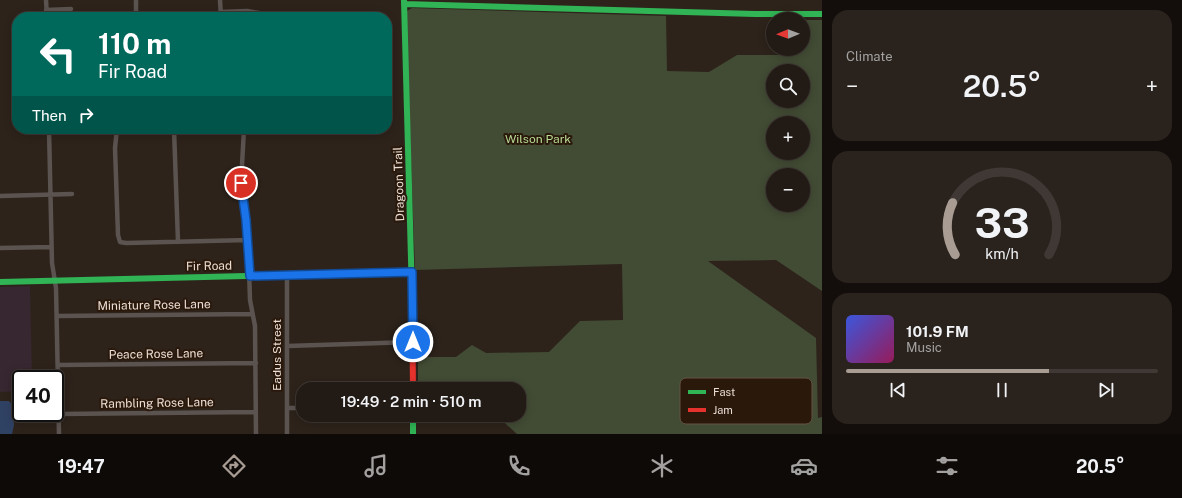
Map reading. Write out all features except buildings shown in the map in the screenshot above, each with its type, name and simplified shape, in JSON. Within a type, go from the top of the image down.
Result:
[{"type":"street","points":[[46,0],[46,10],[71,9]]},
{"type":"street","points":[[136,0],[136,12]]},
{"type":"street","points":[[220,0],[220,12]]},
{"type":"street","points":[[404,2],[748,14],[822,14]]},
{"type":"street","name":"Dragoon Trail","points":[[404,2],[412,272],[413,382]]},
{"type":"street","points":[[238,12],[253,12]]},
{"type":"street","points":[[49,134],[52,247],[57,316],[58,370]]},
{"type":"street","points":[[116,134],[115,148],[117,211],[118,235],[120,242],[248,240]]},
{"type":"street","points":[[174,134],[178,242]]},
{"type":"street","points":[[244,134],[241,183],[248,240],[252,314],[255,326],[256,434]]},
{"type":"street","points":[[0,196],[72,194]]},
{"type":"street","points":[[0,248],[52,247]]},
{"type":"street","name":"Fir Road","points":[[0,282],[412,272]]},
{"type":"street","name":"Eadus Street","points":[[287,276],[287,434]]},
{"type":"street","name":"Miniature Rose Lane","points":[[57,316],[252,314]]},
{"type":"street","points":[[287,346],[413,342]]},
{"type":"street","name":"Peace Rose Lane","points":[[58,365],[256,363]]},
{"type":"street","points":[[287,408],[296,408]]},
{"type":"street","name":"Rambling Rose Lane","points":[[64,414],[256,412]]},
{"type":"street","points":[[59,422],[59,434]]},
{"type":"street","points":[[413,422],[413,434]]},
{"type":"shaded area","points":[[30,286],[32,370],[12,370],[12,391],[0,392],[0,287]]},
{"type":"green space","name":"Wilson Park","points":[[412,8],[666,16],[667,71],[709,72],[737,55],[810,56],[810,20],[822,20],[822,291],[776,260],[708,261],[816,338],[818,418],[822,417],[822,434],[517,434],[504,422],[526,422],[526,382],[418,382],[418,357],[456,357],[472,345],[486,353],[549,352],[580,321],[623,320],[622,264],[415,270],[407,11]]},
{"type":"water","points":[[0,401],[9,401],[12,405],[12,422],[14,422],[12,434],[0,434]]},
{"type":"traffic: fast","points":[[404,1],[412,296]]},
{"type":"traffic: fast","points":[[404,4],[755,14],[822,14]]},
{"type":"traffic: fast","points":[[0,282],[412,272]]},
{"type":"traffic: fast","points":[[413,422],[413,434]]},
{"type":"traffic: jam","points":[[412,296],[413,382]]},
{"type":"route","points":[[241,183],[248,240],[250,276],[412,272],[413,342]]}]
